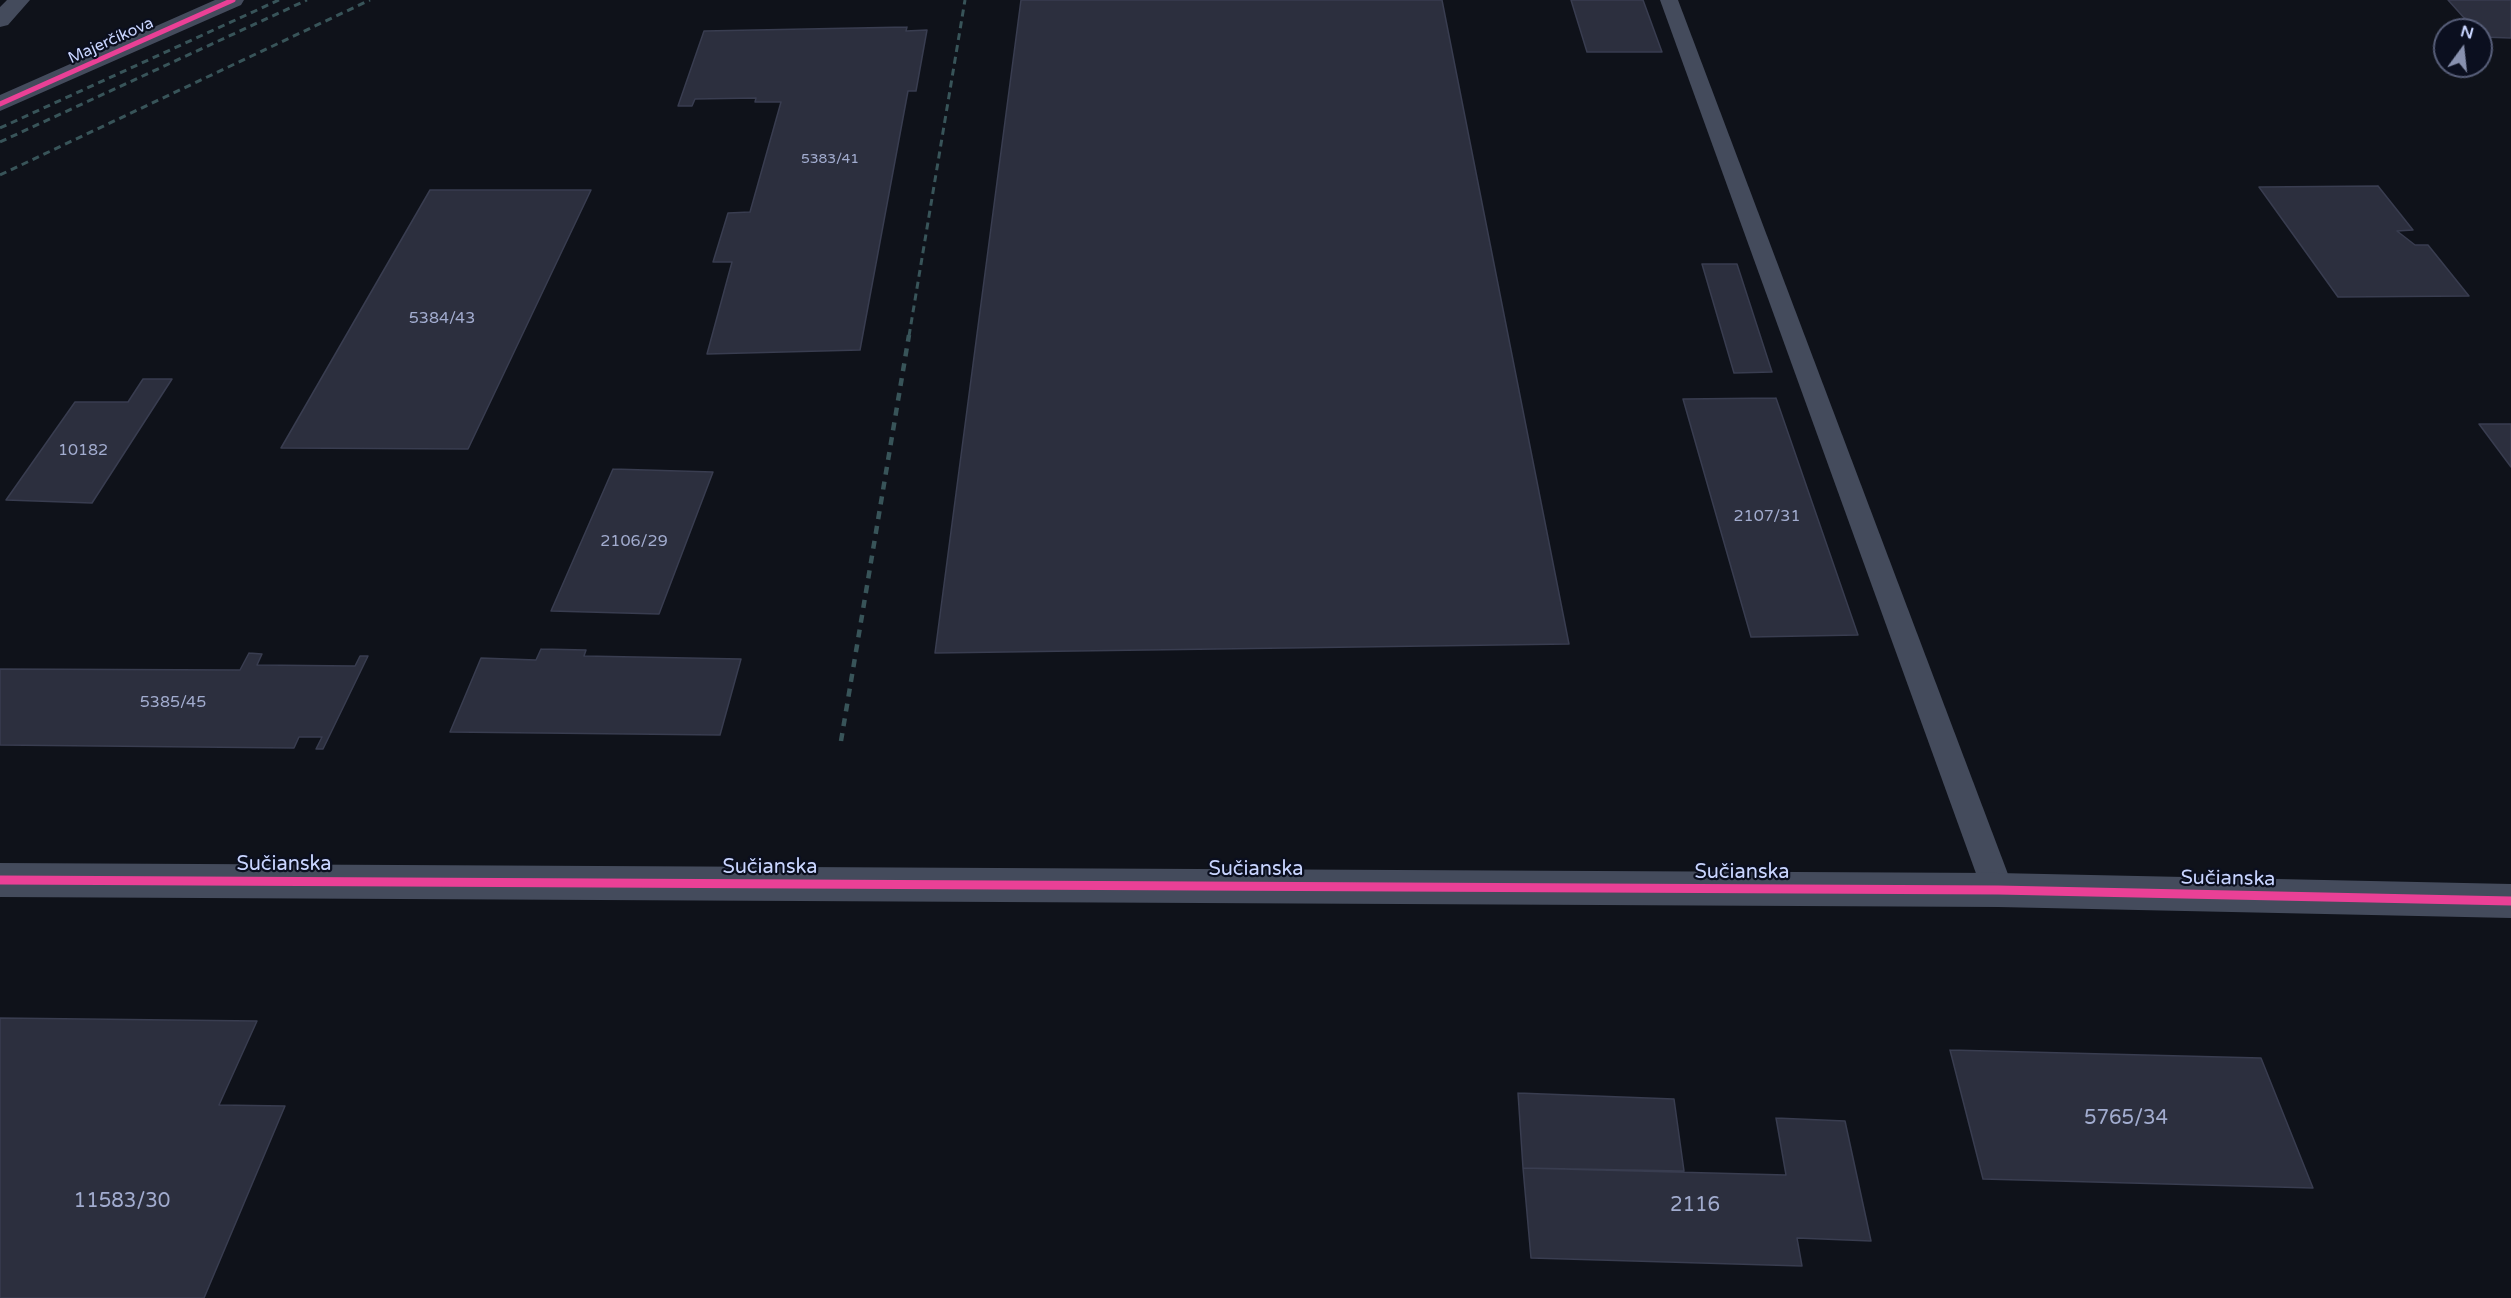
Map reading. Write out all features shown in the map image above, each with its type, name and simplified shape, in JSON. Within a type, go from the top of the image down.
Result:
[{"type":"street","points":[[0,20],[19,0]]},
{"type":"street","name":"Majerčíkova","points":[[0,104],[233,0]]},
{"type":"street","name":"Sučianska","points":[[0,880],[1998,890],[2511,901]]},
{"type":"lane","points":[[1669,0],[1998,890]]},
{"type":"building","points":[[1021,0],[1442,0],[1569,644],[935,653]]},
{"type":"building","points":[[1571,0],[1643,0],[1662,52],[1587,52]]},
{"type":"building","points":[[2448,0],[2511,0],[2511,38],[2493,37],[2493,18],[2464,18]]},
{"type":"building","points":[[907,27],[906,31],[927,30],[916,91],[908,91],[860,350],[707,354],[732,262],[713,262],[728,213],[750,212],[781,102],[755,102],[756,98],[695,99],[692,106],[678,106],[704,31]]},
{"type":"building","points":[[2378,186],[2413,230],[2397,231],[2415,245],[2428,245],[2469,296],[2338,297],[2259,187]]},
{"type":"building","points":[[430,190],[591,190],[468,449],[281,448]]},
{"type":"building","points":[[1702,264],[1737,264],[1772,372],[1734,373]]},
{"type":"building","points":[[143,379],[172,379],[92,503],[6,500],[75,402],[128,402]]},
{"type":"building","points":[[1776,398],[1858,635],[1751,637],[1683,399]]},
{"type":"building","points":[[2479,424],[2511,424],[2511,467]]},
{"type":"building","points":[[613,469],[713,472],[659,614],[551,611]]},
{"type":"building","points":[[541,649],[586,650],[584,656],[741,659],[720,735],[450,732],[481,658],[536,660]]},
{"type":"building","points":[[249,653],[262,654],[257,665],[355,666],[360,656],[368,656],[323,749],[316,749],[322,737],[299,737],[294,748],[0,745],[0,669],[240,670]]},
{"type":"building","points":[[0,1018],[257,1021],[219,1105],[285,1106],[204,1298],[0,1298]]},
{"type":"building","points":[[1950,1050],[2261,1058],[2313,1188],[1983,1179]]},
{"type":"building","points":[[1518,1093],[1674,1099],[1684,1171],[1523,1168]]},
{"type":"building","points":[[1776,1118],[1845,1121],[1871,1241],[1797,1238],[1802,1266],[1531,1258],[1523,1168],[1786,1175]]},
{"type":"railway","points":[[0,128],[279,0]]},
{"type":"railway","points":[[0,142],[307,0]]},
{"type":"railway","points":[[0,175],[370,0]]},
{"type":"railway","points":[[909,336],[965,0]]},
{"type":"railway","points":[[841,741],[909,335]]},
{"type":"cycle path","points":[[0,104],[233,0]]},
{"type":"cycle path","points":[[0,880],[1998,890],[2511,901]]}]
